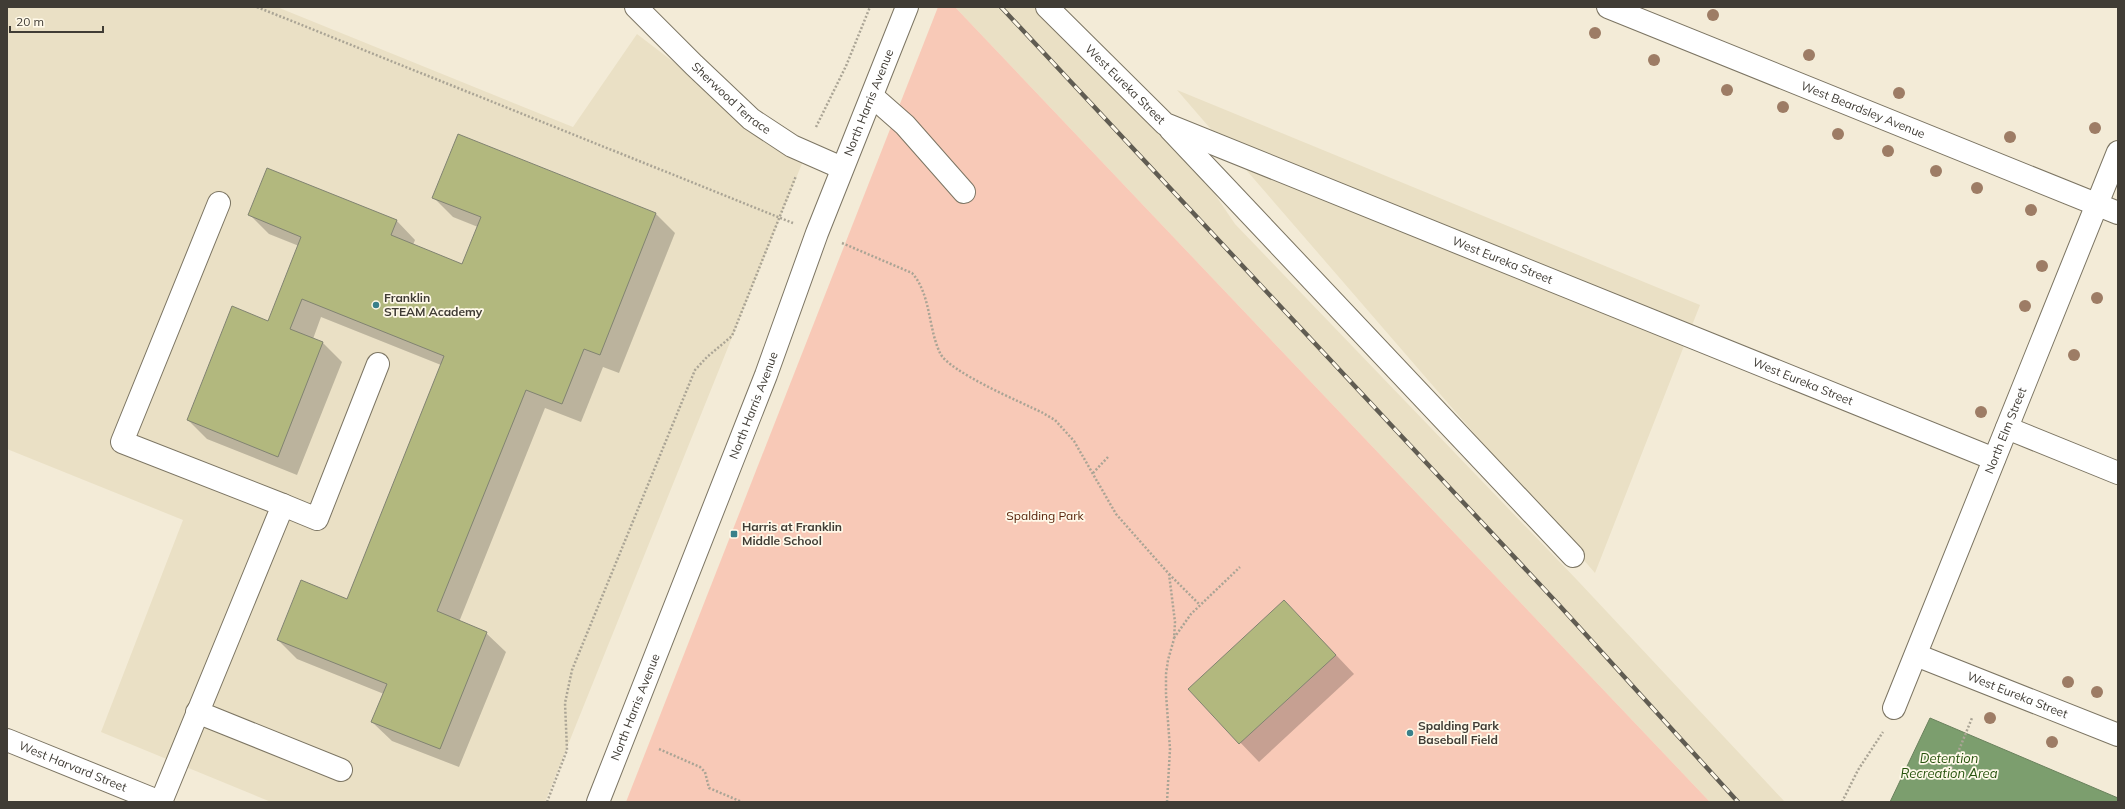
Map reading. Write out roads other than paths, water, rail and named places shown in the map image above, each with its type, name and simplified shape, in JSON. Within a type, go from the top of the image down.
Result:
[{"type":"street","name":"Sherwood Terrace","points":[[636,7],[751,119],[792,146],[842,168]]},
{"type":"street","name":"North Harris Avenue","points":[[598,802],[763,383],[842,168],[907,7]]},
{"type":"street","name":"West Eureka Street","points":[[1046,7],[1165,124],[1994,459]]},
{"type":"street","name":"West Beardsley Avenue","points":[[1608,7],[2118,213]]},
{"type":"street","points":[[872,96],[904,125],[964,192]]},
{"type":"street","points":[[1165,124],[1573,556]]},
{"type":"street","name":"North Elm Street","points":[[1894,708],[2118,152]]},
{"type":"street","points":[[219,203],[122,442],[317,519],[378,364]]},
{"type":"street","points":[[2007,428],[2118,473]]},
{"type":"street","points":[[160,802],[283,505]]},
{"type":"street","name":"West Eureka Street","points":[[1916,655],[2118,735]]},
{"type":"street","points":[[197,712],[341,770]]},
{"type":"street","name":"West Harvard Street","points":[[7,740],[160,802]]},
{"type":"water","name":"Detention Recreation Area","points":[[1930,718],[2118,798],[2118,802],[1890,802]]},
{"type":"railway","points":[[1001,7],[1559,605],[1738,802]]},
{"type":"place","name":"Franklin STEAM Academy","points":[[376,305]]},
{"type":"place","name":"Harris at Franklin Middle School","points":[[734,534]]},
{"type":"place","name":"Spalding Park Baseball Field","points":[[1410,733]]},
{"type":"park label","name":"Spalding Park","points":[[1045,516]]}]
